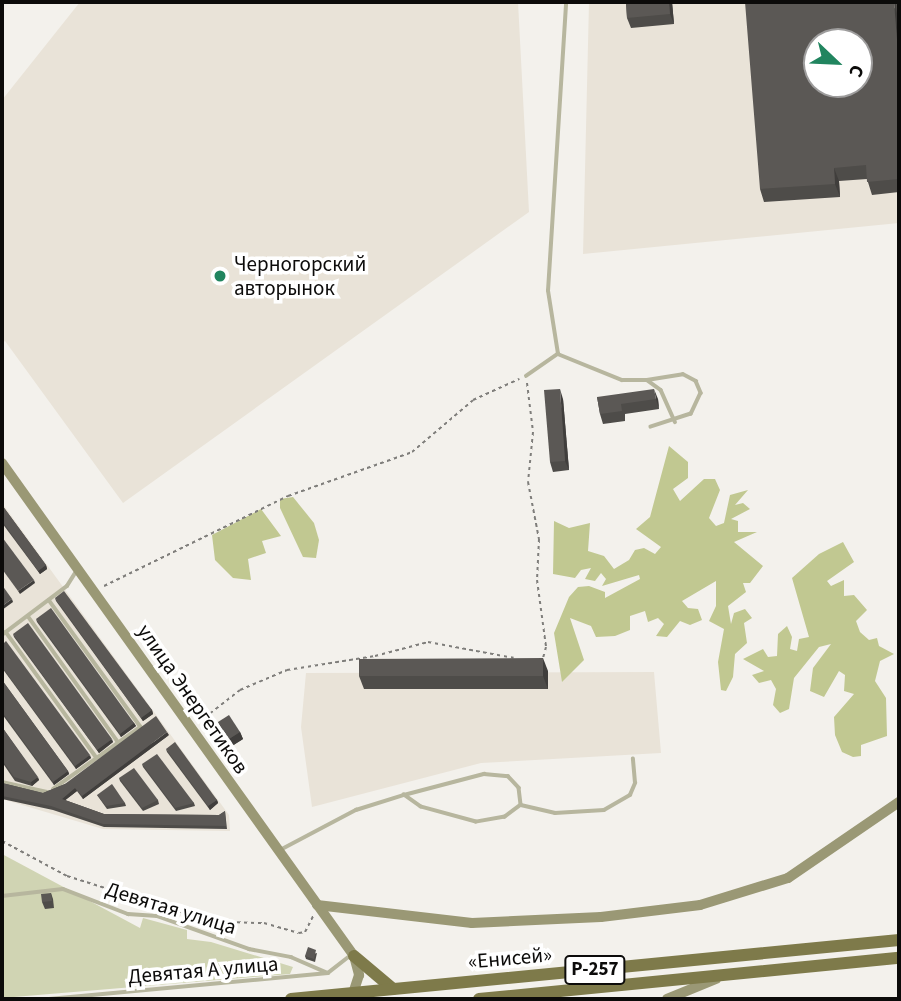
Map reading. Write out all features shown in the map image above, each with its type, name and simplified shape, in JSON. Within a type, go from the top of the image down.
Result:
[{"type":"highway","name":"«Енисей»","points":[[291,999],[899,940]]},
{"type":"highway","points":[[354,955],[393,989]]},
{"type":"highway","name":"«Енисей»","points":[[479,999],[899,958]]},
{"type":"main road","name":"улица Энергетиков","points":[[2,463],[277,852],[354,955]]},
{"type":"main road","points":[[317,905],[472,923],[601,918],[700,905],[788,878],[899,802]]},
{"type":"main road","points":[[353,993],[359,975],[354,955]]},
{"type":"main road","points":[[667,999],[730,975]]},
{"type":"lane","points":[[558,354],[548,291],[566,2]]},
{"type":"lane","points":[[526,376],[558,354]]},
{"type":"lane","points":[[558,354],[622,380],[647,380],[669,374],[696,382],[701,393],[699,405],[675,422],[651,427]]},
{"type":"lane","points":[[647,380],[661,390],[675,422]]},
{"type":"lane","points":[[78,568],[67,586],[4,634],[97,758]]},
{"type":"lane","points":[[2,782],[50,793],[141,726],[49,600]]},
{"type":"lane","points":[[28,616],[119,743]]},
{"type":"lane","points":[[521,805],[555,813],[604,810],[630,794],[635,783],[633,759]]},
{"type":"lane","points":[[277,852],[356,810],[484,774],[508,776],[519,789],[521,805]]},
{"type":"lane","points":[[404,795],[421,807],[476,822],[505,817],[521,805]]},
{"type":"lane","name":"Девятая улица","points":[[2,896],[63,890],[128,914],[158,916],[249,949],[291,957],[328,973]]},
{"type":"lane","points":[[328,973],[354,955]]},
{"type":"lane","name":"Девятая А улица","points":[[49,999],[328,973]]},
{"type":"path","points":[[94,590],[288,496],[412,453],[472,400],[526,376],[533,432],[528,482],[539,539],[537,579],[546,648],[544,658],[537,660]]},
{"type":"path","points":[[190,729],[240,690],[287,670],[375,656],[428,642],[519,659]]},
{"type":"path","points":[[2,841],[67,876],[218,920],[264,923],[299,933],[308,927],[317,905]]},
{"type":"shaded area","name":"Черногорский авторынок","points":[[80,2],[518,2],[529,212],[123,503],[5,341],[2,343],[2,100]]},
{"type":"shaded area","points":[[589,2],[899,2],[899,223],[583,254]]},
{"type":"shaded area","points":[[2,503],[229,815],[230,831],[103,829],[2,799]]},
{"type":"shaded area","points":[[654,672],[661,753],[481,763],[312,807],[301,727],[306,673]]},
{"type":"green space","points":[[669,446],[688,462],[688,478],[673,489],[680,501],[704,479],[715,479],[720,490],[709,518],[716,526],[724,523],[730,495],[748,490],[735,505],[743,503],[750,509],[731,519],[738,521],[738,532],[757,532],[734,542],[763,566],[750,583],[743,583],[746,592],[728,606],[731,624],[734,613],[745,609],[752,618],[744,623],[747,643],[735,654],[733,677],[726,691],[721,690],[718,662],[724,629],[709,621],[716,606],[716,581],[682,601],[688,608],[698,609],[702,620],[690,625],[680,621],[667,637],[656,636],[664,624],[658,618],[648,622],[645,611],[630,616],[630,630],[615,636],[596,637],[591,626],[570,618],[584,660],[562,682],[554,633],[569,597],[578,587],[589,586],[605,592],[605,598],[640,579],[639,575],[602,586],[606,579],[601,573],[595,581],[585,579],[591,568],[581,570],[575,578],[553,574],[554,521],[569,528],[590,523],[588,551],[604,556],[614,569],[629,560],[635,550],[644,548],[655,554],[661,547],[636,529],[650,517]]},
{"type":"green space","points":[[293,497],[314,523],[319,540],[316,558],[303,557],[280,508],[280,499]]},
{"type":"green space","points":[[261,509],[281,536],[262,541],[266,553],[248,559],[251,580],[233,578],[215,560],[212,535]]},
{"type":"green space","points":[[843,542],[854,562],[827,581],[831,586],[844,580],[844,596],[854,595],[867,610],[856,621],[860,632],[869,640],[877,638],[879,646],[894,654],[880,661],[875,681],[886,698],[887,736],[861,745],[861,756],[853,757],[842,752],[835,735],[834,717],[854,694],[844,691],[845,675],[839,671],[824,697],[810,691],[813,668],[831,644],[819,647],[794,678],[789,709],[780,713],[773,705],[776,689],[771,680],[759,683],[752,675],[764,671],[743,659],[763,649],[768,657],[777,656],[778,634],[787,626],[792,637],[790,649],[797,651],[799,639],[809,637],[792,578],[819,554]]},
{"type":"green space","points":[[2,854],[140,928],[143,918],[187,930],[187,939],[211,942],[293,967],[290,974],[2,998]]},
{"type":"building","points":[[626,2],[669,2],[670,14],[627,18]]},
{"type":"building","points":[[745,2],[894,2],[899,65],[899,179],[867,182],[866,165],[834,168],[835,184],[760,189]]},
{"type":"building","points":[[896,2],[899,2],[899,36]]},
{"type":"building","points":[[560,389],[565,461],[550,462],[544,390]]},
{"type":"building","points":[[654,389],[656,399],[621,404],[622,411],[600,414],[597,397]]},
{"type":"building","points":[[2,505],[46,565],[38,571],[2,521]]},
{"type":"building","points":[[2,537],[34,580],[18,591],[2,569]]},
{"type":"building","points":[[2,585],[12,599],[2,606]]},
{"type":"building","points":[[64,591],[152,710],[141,718],[55,598]]},
{"type":"building","points":[[51,608],[134,723],[120,734],[36,619]]},
{"type":"building","points":[[28,623],[112,739],[97,750],[13,634]]},
{"type":"building","points":[[6,641],[90,755],[75,766],[2,667],[2,645]]},
{"type":"building","points":[[543,658],[543,676],[359,676],[359,659]]},
{"type":"building","points":[[2,680],[68,771],[53,782],[2,712]]},
{"type":"building","points":[[229,715],[240,732],[229,739],[218,722]]},
{"type":"building","points":[[156,716],[167,732],[82,796],[75,788],[62,799],[104,814],[219,815],[225,811],[226,826],[103,824],[51,806],[2,796],[2,783],[43,793],[65,784]]},
{"type":"building","points":[[2,727],[38,777],[31,782],[14,777],[2,760]]},
{"type":"building","points":[[175,742],[217,800],[208,806],[166,749]]},
{"type":"building","points":[[157,754],[194,803],[175,808],[142,764]]},
{"type":"building","points":[[134,768],[158,800],[142,808],[119,778]]},
{"type":"building","points":[[112,784],[125,803],[106,806],[97,795]]},
{"type":"building","points":[[51,893],[52,901],[42,902],[41,894]]},
{"type":"building","points":[[308,947],[316,950],[314,959],[305,956]]},
{"type":"place","name":"Черногорский авторынок","points":[[220,276]]}]
